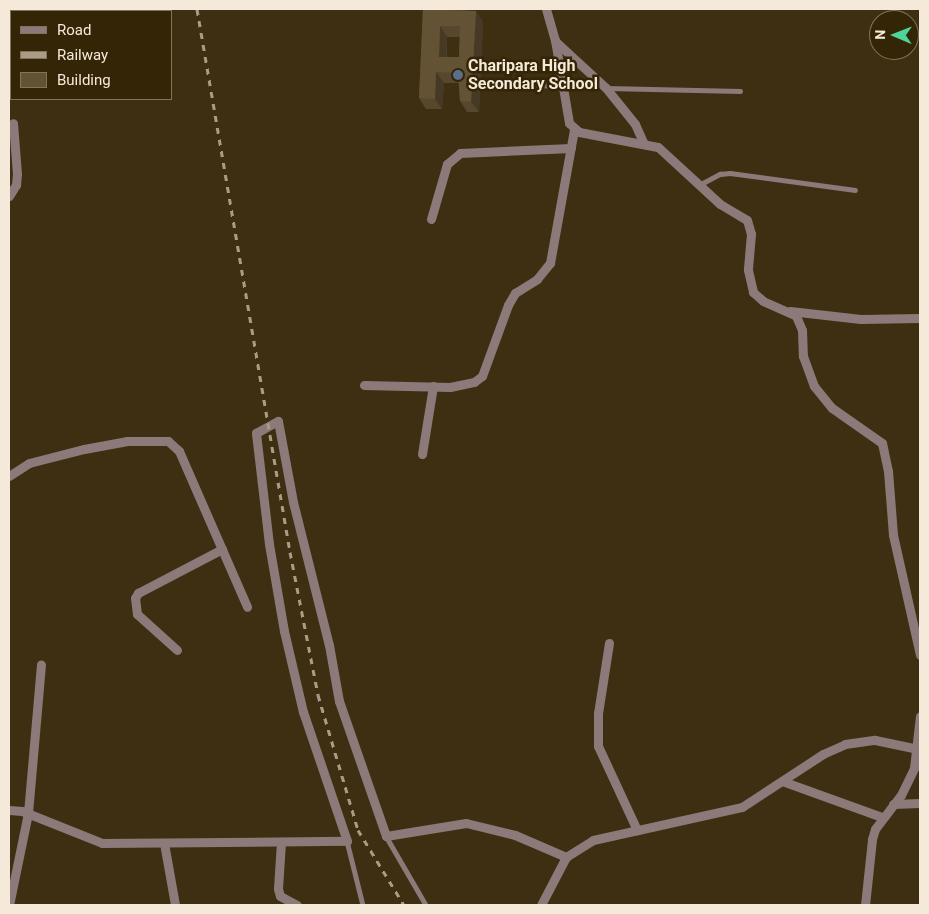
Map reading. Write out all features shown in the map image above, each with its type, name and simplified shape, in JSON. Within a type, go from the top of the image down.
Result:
[{"type":"street","points":[[364,385],[433,386],[469,383],[482,376],[508,305],[515,293],[546,270],[554,251],[574,129],[567,116],[555,40],[546,9]]},
{"type":"street","points":[[555,40],[606,88],[635,124],[643,142]]},
{"type":"street","points":[[9,196],[16,184],[13,123]]},
{"type":"street","points":[[574,129],[643,142],[665,151],[720,204],[747,220],[751,234],[748,270],[754,292],[763,301],[790,312],[861,319],[920,318]]},
{"type":"street","points":[[432,219],[447,164],[460,153],[571,148]]},
{"type":"street","points":[[790,312],[800,322],[803,356],[814,386],[832,408],[882,443],[888,471],[893,536],[920,655]]},
{"type":"street","points":[[422,454],[433,386]]},
{"type":"street","points":[[9,810],[28,813],[102,843],[347,841],[303,712],[284,631],[266,525],[256,433],[278,421],[293,502],[302,528],[340,701],[386,836],[466,823],[514,835],[566,857]]},
{"type":"street","points":[[9,476],[29,463],[84,449],[127,441],[168,441],[179,451],[190,482],[247,607]]},
{"type":"street","points":[[177,650],[137,614],[135,598],[138,593],[222,549]]},
{"type":"street","points":[[609,643],[598,713],[598,746],[637,830]]},
{"type":"street","points":[[9,905],[28,813],[41,665]]},
{"type":"street","points":[[865,905],[869,852],[875,828],[908,782],[918,749],[920,716]]},
{"type":"street","points":[[541,905],[566,857],[593,840],[742,806],[823,754],[845,744],[875,740],[918,749]]},
{"type":"street","points":[[782,781],[882,817]]},
{"type":"street","points":[[893,804],[920,803]]},
{"type":"street","points":[[281,842],[278,888],[280,896],[297,905]]},
{"type":"street","points":[[164,843],[175,905]]},
{"type":"lane","points":[[485,83],[562,86]]},
{"type":"lane","points":[[606,88],[740,91]]},
{"type":"lane","points":[[699,185],[720,174],[730,173],[855,190]]},
{"type":"lane","points":[[386,836],[426,905]]},
{"type":"lane","points":[[347,841],[363,905]]},
{"type":"building","points":[[423,9],[476,11],[471,102],[460,101],[458,73],[436,72],[435,99],[419,98]],"holes":[[[440,26],[460,26],[459,57],[439,57]]]},
{"type":"railway","points":[[197,9],[290,552],[318,695],[358,830],[404,905]]},
{"type":"place","name":"Charipara High Secondary School","points":[[458,75]]}]
